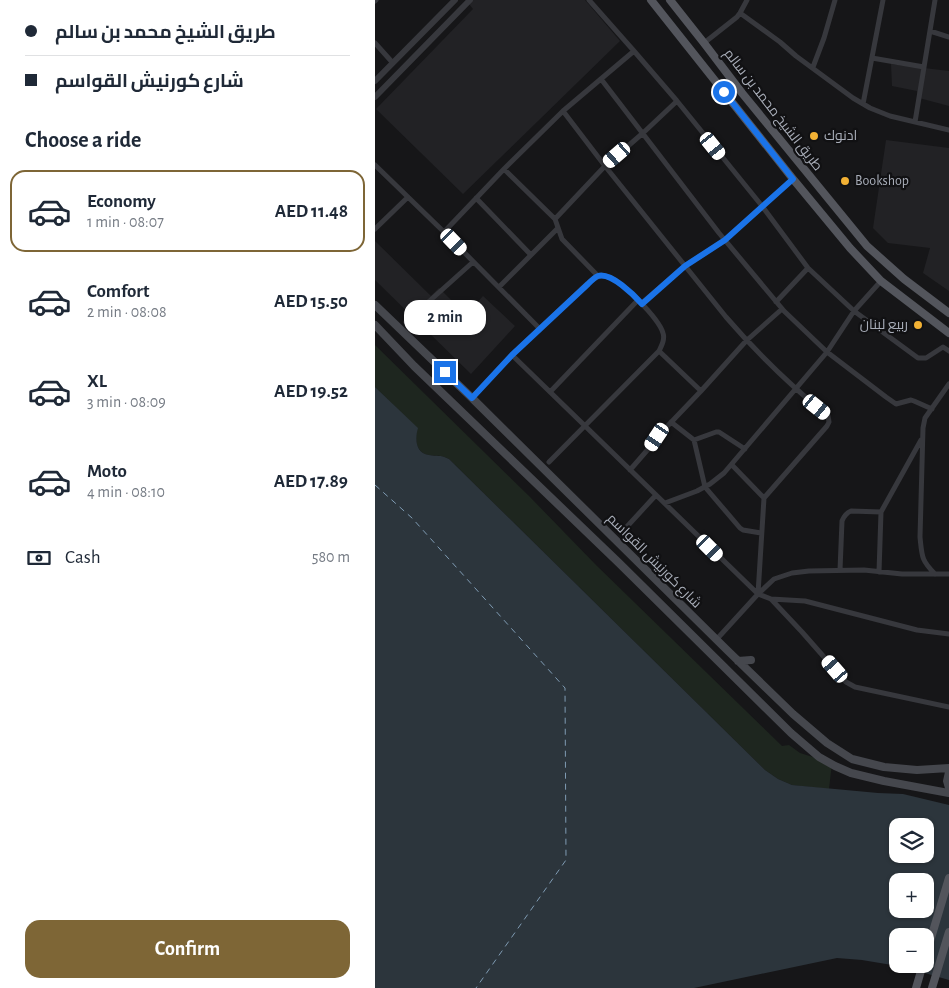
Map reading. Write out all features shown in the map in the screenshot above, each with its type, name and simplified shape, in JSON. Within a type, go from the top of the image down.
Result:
[{"type":"main road","name":"طريق الشيخ محمد بن سالم","points":[[651,0],[850,248],[881,280],[949,334]]},
{"type":"main road","name":"طريق الشيخ محمد بن سالم","points":[[670,0],[742,93],[867,246],[904,279],[949,313]]},
{"type":"main road","name":"شارع كورنيش القواسم","points":[[375,305],[472,398],[737,661],[827,743],[852,759],[884,767],[949,770]]},
{"type":"main road","name":"شارع كورنيش القواسم","points":[[375,326],[791,733],[819,757],[851,773],[949,793]]},
{"type":"main road","points":[[737,661],[751,660]]},
{"type":"main road","points":[[949,770],[947,781],[949,788]]},
{"type":"main road","points":[[934,928],[949,878]]},
{"type":"main road","points":[[932,988],[949,932]]},
{"type":"main road","points":[[916,988],[920,973]]},
{"type":"street","points":[[375,81],[455,0]]},
{"type":"street","points":[[375,97],[470,0]]},
{"type":"street","points":[[589,0],[677,101],[809,268],[854,311],[918,358],[926,358],[943,347],[949,351]]},
{"type":"street","points":[[704,43],[740,13],[747,0]]},
{"type":"street","points":[[813,67],[835,0]]},
{"type":"street","points":[[863,104],[883,0]]},
{"type":"street","points":[[915,122],[935,0]]},
{"type":"street","points":[[740,13],[813,67],[831,83],[863,104],[890,116],[949,130]]},
{"type":"street","points":[[930,31],[949,37]]},
{"type":"street","points":[[375,44],[392,62]]},
{"type":"street","points":[[444,232],[563,111],[634,50]]},
{"type":"street","points":[[872,58],[924,67]]},
{"type":"street","points":[[601,79],[725,240],[782,309],[827,352],[896,404],[911,400],[932,409]]},
{"type":"street","points":[[555,219],[605,166],[677,101]]},
{"type":"street","points":[[563,111],[605,166],[747,341],[796,390],[828,416],[829,422],[827,426],[764,498],[758,594]]},
{"type":"street","points":[[375,165],[540,329]]},
{"type":"street","points":[[504,169],[555,219],[562,239],[598,276]]},
{"type":"street","points":[[550,392],[640,302],[685,266],[725,240],[793,179]]},
{"type":"street","points":[[375,229],[408,197]]},
{"type":"street","points":[[476,198],[531,255]]},
{"type":"street","points":[[499,287],[558,228]]},
{"type":"street","points":[[406,322],[473,262]]},
{"type":"street","points":[[776,302],[809,268]]},
{"type":"street","points":[[472,398],[512,355],[598,276],[608,276],[625,288],[661,326],[664,335],[659,351],[549,462]]},
{"type":"street","points":[[665,503],[705,487],[732,465],[827,352],[854,311],[881,280]]},
{"type":"street","points":[[630,470],[657,437],[747,341],[782,309]]},
{"type":"street","points":[[659,351],[701,391]]},
{"type":"street","points":[[512,355],[758,594],[771,599],[805,601],[917,630],[949,634]]},
{"type":"street","points":[[935,574],[925,564],[920,537],[923,428],[925,418],[949,384]]},
{"type":"street","points":[[671,422],[694,440],[705,487],[740,528],[761,533]]},
{"type":"street","points":[[694,440],[719,432],[745,449]]},
{"type":"street","points":[[879,572],[881,512],[923,437]]},
{"type":"street","points":[[732,465],[764,498]]},
{"type":"street","points":[[622,532],[657,495]]},
{"type":"street","points":[[840,570],[842,521],[844,516],[847,512],[851,511],[881,512]]},
{"type":"street","points":[[716,640],[774,579],[792,573],[809,570],[864,570],[902,574],[949,574]]},
{"type":"street","points":[[771,599],[846,682],[855,687],[949,707]]},
{"type":"shaded area","points":[[473,0],[585,0],[620,41],[463,194],[376,109],[473,9],[469,4]]},
{"type":"shaded area","points":[[891,64],[949,71],[949,106],[919,98],[917,91],[892,86]]},
{"type":"shaded area","points":[[886,140],[949,148],[949,291],[923,273],[930,248],[888,243],[873,228]]},
{"type":"shaded area","points":[[375,241],[431,296],[439,288],[466,315],[483,296],[515,326],[471,374],[375,280]]},
{"type":"shaded area","points":[[375,345],[530,497],[596,565],[782,746],[789,745],[800,753],[832,763],[829,789],[792,785],[778,779],[765,770],[449,459],[424,454],[417,444],[417,428],[375,387]]},
{"type":"shaded area","points":[[375,387],[418,428],[416,440],[424,454],[449,459],[765,770],[778,779],[792,785],[903,794],[949,805],[949,980],[925,973],[934,973],[934,928],[889,928],[889,964],[837,958],[694,988],[375,988]]},
{"type":"ferry route","points":[[375,485],[412,518],[565,688],[566,860],[476,988]]},
{"type":"place","name":"ادنوك","points":[[814,136]]},
{"type":"place","name":"Bookshop","points":[[845,181]]},
{"type":"place","name":"ربيع لبنان","points":[[918,325]]},
{"type":"route","points":[[445,372],[472,398],[512,355],[598,276],[608,276],[625,288],[642,304],[685,266],[725,240],[793,179],[724,92]]}]
